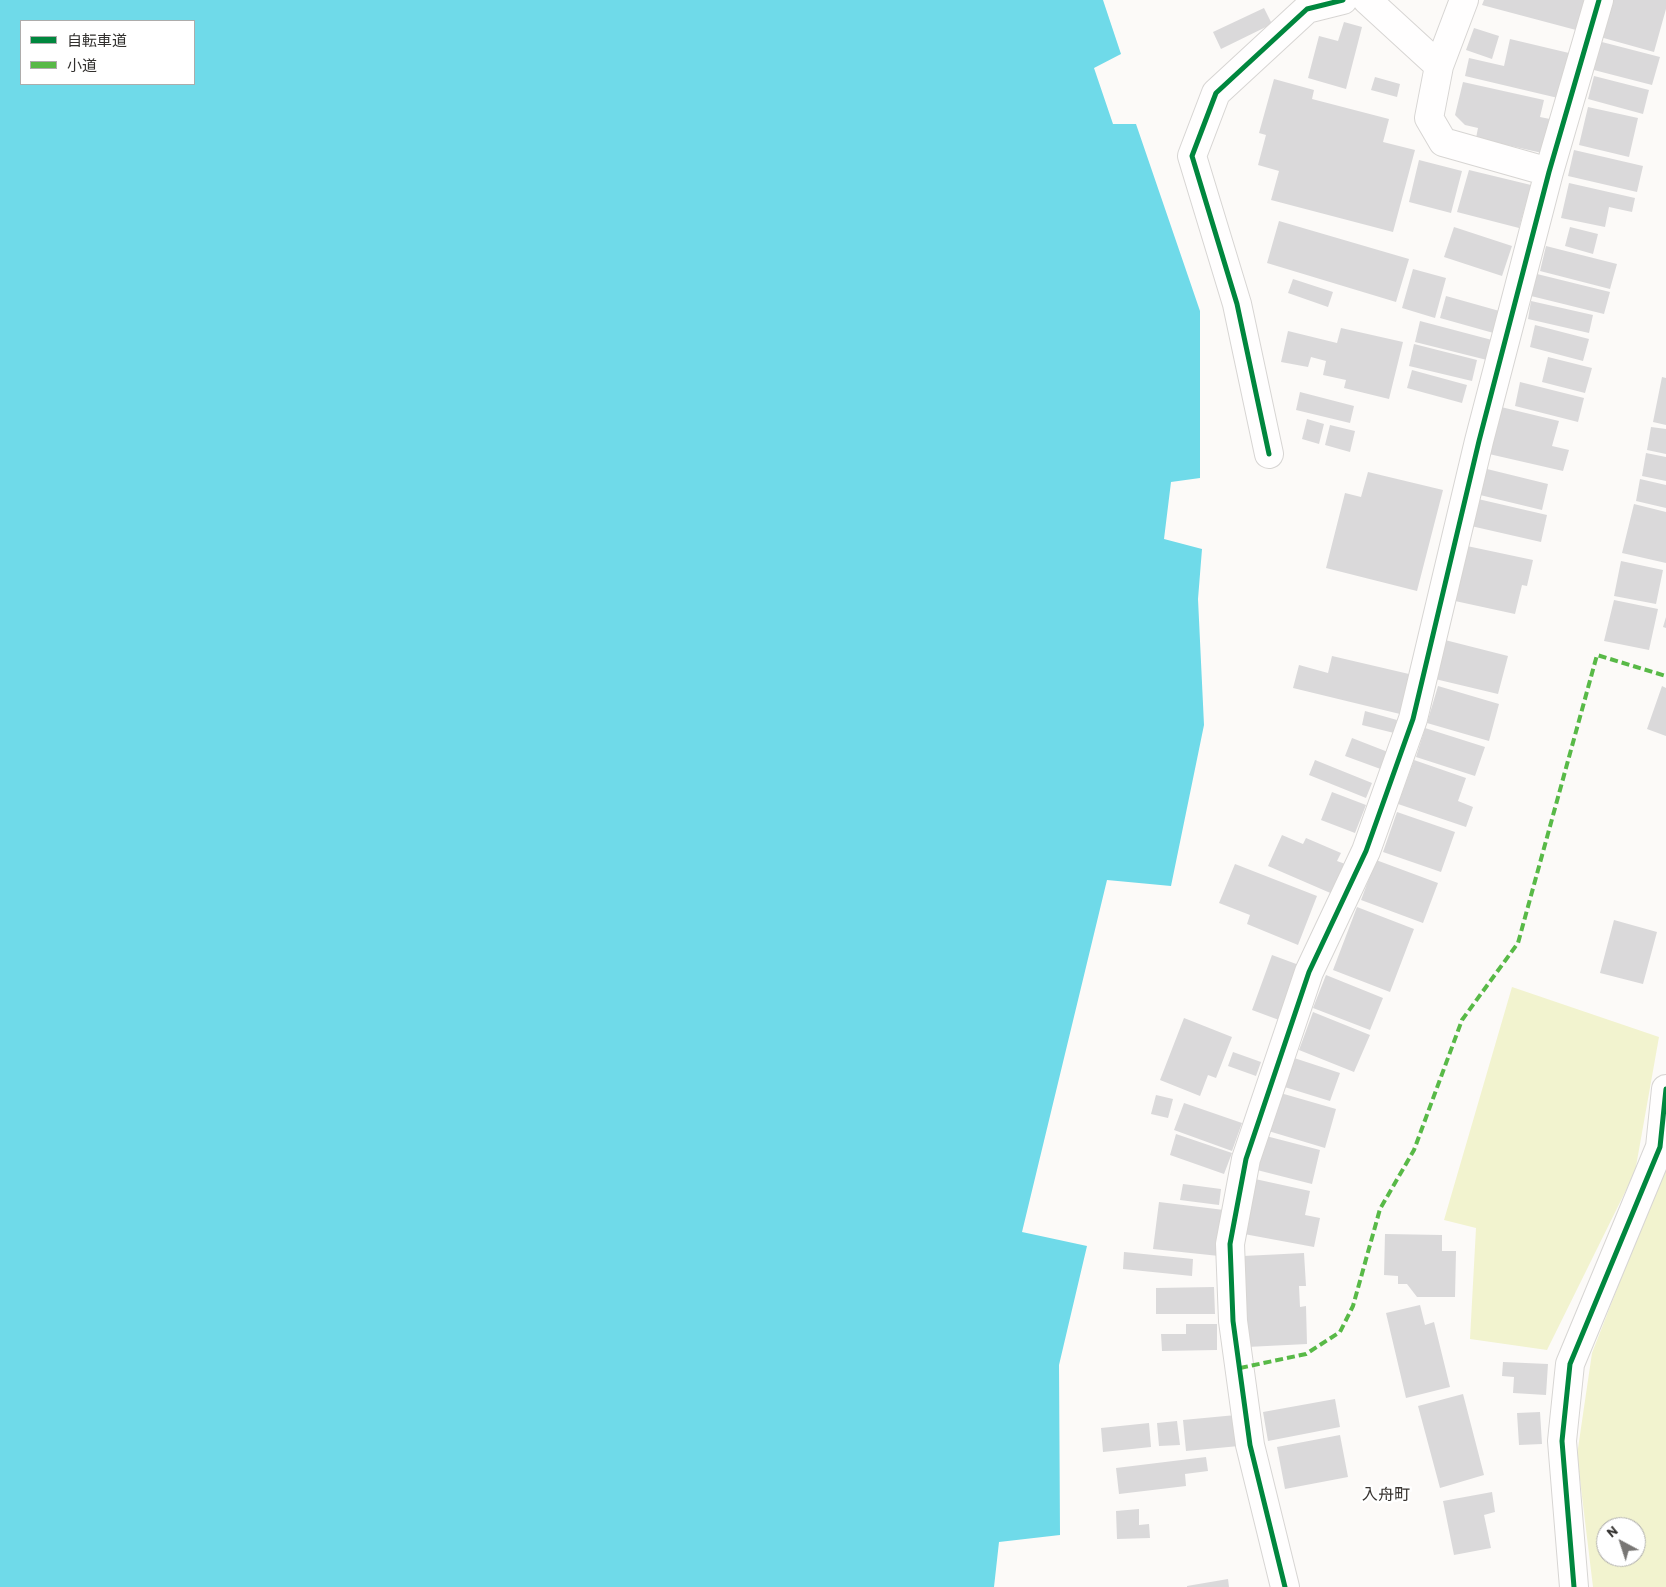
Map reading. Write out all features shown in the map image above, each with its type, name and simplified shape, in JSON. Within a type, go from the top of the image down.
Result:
[{"type":"street","points":[[1269,454],[1237,304],[1192,156],[1216,93],[1307,9],[1343,0]]},
{"type":"street","points":[[1367,0],[1439,66]]},
{"type":"street","points":[[1464,0],[1439,66],[1429,118],[1443,142],[1549,172]]},
{"type":"street","points":[[1285,1587],[1250,1445],[1233,1321],[1230,1244],[1246,1159],[1309,972],[1366,851],[1413,719],[1478,441],[1549,172],[1599,0]]},
{"type":"street","points":[[1574,1587],[1562,1441],[1570,1364],[1660,1147],[1666,1089]]},
{"type":"green space","points":[[1512,987],[1659,1037],[1635,1172],[1547,1350],[1470,1339],[1476,1228],[1444,1220]]},
{"type":"green space","points":[[1666,1163],[1666,1587],[1593,1587],[1577,1455],[1592,1353]]},
{"type":"water","points":[[0,0],[1103,0],[1121,54],[1094,68],[1113,124],[1136,124],[1200,311],[1200,478],[1171,482],[1164,539],[1202,549],[1198,599],[1204,725],[1171,886],[1107,880],[1022,1232],[1087,1246],[1059,1365],[1060,1535],[999,1542],[994,1587],[0,1587]]},
{"type":"building","points":[[1484,0],[1584,0],[1576,30],[1482,5]]},
{"type":"building","points":[[1610,0],[1666,0],[1666,9],[1654,52],[1600,37]]},
{"type":"building","points":[[1264,8],[1272,24],[1221,49],[1213,32]]},
{"type":"building","points":[[1344,22],[1362,27],[1346,89],[1308,78],[1319,36],[1338,41]]},
{"type":"building","points":[[1474,28],[1499,36],[1492,59],[1466,50]]},
{"type":"building","points":[[1510,39],[1569,53],[1558,98],[1465,76],[1469,58],[1504,66]]},
{"type":"building","points":[[1598,41],[1660,57],[1652,85],[1590,69]]},
{"type":"building","points":[[1594,76],[1649,90],[1643,114],[1588,99]]},
{"type":"building","points":[[1375,77],[1400,84],[1397,97],[1371,90]]},
{"type":"building","points":[[1274,79],[1314,90],[1312,99],[1389,119],[1383,142],[1415,150],[1393,232],[1271,200],[1279,171],[1258,165],[1266,135],[1259,133]]},
{"type":"building","points":[[1463,82],[1544,100],[1540,117],[1550,119],[1542,153],[1476,138],[1478,128],[1465,125],[1455,115]]},
{"type":"building","points":[[1588,107],[1638,118],[1629,157],[1579,145]]},
{"type":"building","points":[[1574,150],[1643,166],[1637,192],[1568,176]]},
{"type":"building","points":[[1419,160],[1462,171],[1451,213],[1409,202]]},
{"type":"building","points":[[1469,170],[1531,185],[1519,228],[1457,212]]},
{"type":"building","points":[[1569,183],[1635,198],[1632,212],[1609,207],[1605,227],[1561,218]]},
{"type":"building","points":[[1279,221],[1409,259],[1396,302],[1267,263]]},
{"type":"building","points":[[1454,227],[1512,246],[1502,276],[1444,257]]},
{"type":"building","points":[[1570,227],[1598,234],[1593,254],[1565,246]]},
{"type":"building","points":[[1546,246],[1617,264],[1610,289],[1540,271]]},
{"type":"building","points":[[1413,269],[1446,278],[1435,318],[1402,308]]},
{"type":"building","points":[[1537,274],[1610,292],[1604,314],[1531,296]]},
{"type":"building","points":[[1293,279],[1333,292],[1328,307],[1288,293]]},
{"type":"building","points":[[1446,296],[1503,312],[1497,334],[1440,318]]},
{"type":"building","points":[[1531,301],[1593,315],[1589,333],[1528,319]]},
{"type":"building","points":[[1420,321],[1492,340],[1487,360],[1415,342]]},
{"type":"building","points":[[1535,325],[1589,339],[1583,361],[1530,347]]},
{"type":"building","points":[[1341,328],[1403,342],[1389,399],[1344,388],[1346,380],[1323,375],[1326,361],[1311,357],[1308,367],[1281,362],[1288,331],[1337,343]]},
{"type":"building","points":[[1414,344],[1477,360],[1472,381],[1409,366]]},
{"type":"building","points":[[1548,357],[1592,368],[1585,393],[1542,382]]},
{"type":"building","points":[[1412,370],[1467,385],[1462,403],[1407,388]]},
{"type":"building","points":[[1662,377],[1666,378],[1666,425],[1653,422]]},
{"type":"building","points":[[1520,382],[1584,398],[1578,422],[1515,406]]},
{"type":"building","points":[[1300,392],[1354,406],[1350,423],[1296,410]]},
{"type":"building","points":[[1501,407],[1559,421],[1552,446],[1569,450],[1563,471],[1489,454]]},
{"type":"building","points":[[1307,419],[1324,424],[1319,444],[1302,439]]},
{"type":"building","points":[[1330,425],[1355,431],[1350,452],[1325,445]]},
{"type":"building","points":[[1651,427],[1666,429],[1666,454],[1647,450]]},
{"type":"building","points":[[1646,453],[1666,457],[1666,481],[1642,476]]},
{"type":"building","points":[[1487,469],[1548,484],[1542,510],[1480,495]]},
{"type":"building","points":[[1368,472],[1443,490],[1417,591],[1326,568],[1345,493],[1361,497]]},
{"type":"building","points":[[1640,479],[1666,485],[1666,508],[1636,501]]},
{"type":"building","points":[[1478,499],[1547,515],[1541,542],[1471,526]]},
{"type":"building","points":[[1634,504],[1666,512],[1666,563],[1622,553]]},
{"type":"building","points":[[1467,546],[1533,560],[1527,586],[1522,585],[1515,614],[1455,601]]},
{"type":"building","points":[[1621,561],[1663,570],[1656,604],[1614,596]]},
{"type":"building","points":[[1614,600],[1658,609],[1649,650],[1604,641]]},
{"type":"building","points":[[1666,617],[1666,628],[1663,627]]},
{"type":"building","points":[[1445,640],[1508,656],[1498,694],[1435,679]]},
{"type":"building","points":[[1332,656],[1409,674],[1400,714],[1293,688],[1299,665],[1328,673]]},
{"type":"building","points":[[1438,686],[1499,704],[1489,741],[1427,723]]},
{"type":"building","points":[[1662,686],[1666,688],[1666,736],[1647,729]]},
{"type":"building","points":[[1365,711],[1397,720],[1394,733],[1362,725]]},
{"type":"building","points":[[1425,728],[1485,747],[1475,776],[1416,757]]},
{"type":"building","points":[[1352,738],[1393,754],[1386,771],[1345,756]]},
{"type":"building","points":[[1315,760],[1372,783],[1366,798],[1309,775]]},
{"type":"building","points":[[1414,760],[1466,778],[1458,801],[1473,807],[1466,827],[1398,804]]},
{"type":"building","points":[[1332,792],[1366,805],[1355,833],[1321,820]]},
{"type":"building","points":[[1397,812],[1455,832],[1441,872],[1383,852]]},
{"type":"building","points":[[1282,835],[1303,844],[1306,838],[1341,853],[1337,861],[1348,865],[1335,895],[1268,866]]},
{"type":"building","points":[[1376,860],[1438,883],[1423,923],[1361,900]]},
{"type":"building","points":[[1235,864],[1317,896],[1298,945],[1247,924],[1250,915],[1219,903]]},
{"type":"building","points":[[1357,907],[1414,929],[1390,992],[1333,970]]},
{"type":"building","points":[[1614,920],[1657,932],[1643,984],[1600,973]]},
{"type":"building","points":[[1272,955],[1299,965],[1279,1020],[1252,1010]]},
{"type":"building","points":[[1326,975],[1383,998],[1370,1030],[1313,1008]]},
{"type":"building","points":[[1313,1012],[1370,1035],[1354,1072],[1299,1050]]},
{"type":"building","points":[[1184,1018],[1232,1037],[1216,1078],[1208,1075],[1200,1096],[1160,1080]]},
{"type":"building","points":[[1233,1052],[1261,1062],[1256,1076],[1228,1066]]},
{"type":"building","points":[[1288,1056],[1340,1073],[1330,1101],[1278,1085]]},
{"type":"building","points":[[1277,1092],[1336,1109],[1325,1148],[1265,1130]]},
{"type":"building","points":[[1156,1095],[1173,1099],[1168,1118],[1151,1114]]},
{"type":"building","points":[[1184,1103],[1242,1123],[1232,1151],[1174,1130]]},
{"type":"building","points":[[1176,1134],[1232,1153],[1224,1174],[1170,1155]]},
{"type":"building","points":[[1266,1136],[1320,1150],[1312,1184],[1257,1170]]},
{"type":"building","points":[[1255,1179],[1310,1191],[1305,1215],[1320,1218],[1314,1247],[1244,1234]]},
{"type":"building","points":[[1183,1184],[1221,1189],[1219,1205],[1180,1200]]},
{"type":"building","points":[[1159,1202],[1224,1210],[1219,1256],[1153,1249]]},
{"type":"building","points":[[1385,1234],[1442,1235],[1442,1251],[1456,1251],[1455,1297],[1417,1297],[1407,1284],[1398,1284],[1398,1276],[1384,1275]]},
{"type":"building","points":[[1124,1252],[1193,1259],[1192,1276],[1123,1269]]},
{"type":"building","points":[[1304,1253],[1306,1286],[1299,1286],[1300,1307],[1306,1306],[1307,1344],[1247,1347],[1243,1256]]},
{"type":"building","points":[[1214,1287],[1215,1314],[1156,1314],[1156,1288]]},
{"type":"building","points":[[1420,1305],[1425,1325],[1434,1322],[1450,1387],[1406,1398],[1386,1313]]},
{"type":"building","points":[[1186,1324],[1217,1324],[1217,1350],[1162,1351],[1161,1334],[1186,1334]]},
{"type":"building","points":[[1503,1362],[1548,1364],[1546,1395],[1513,1393],[1514,1377],[1502,1376]]},
{"type":"building","points":[[1463,1394],[1484,1475],[1440,1488],[1418,1406]]},
{"type":"building","points":[[1335,1399],[1340,1427],[1268,1441],[1263,1412]]},
{"type":"building","points":[[1540,1412],[1542,1444],[1519,1445],[1517,1413]]},
{"type":"building","points":[[1236,1415],[1239,1446],[1186,1451],[1183,1420]]},
{"type":"building","points":[[1177,1421],[1180,1445],[1159,1446],[1157,1423]]},
{"type":"building","points":[[1149,1423],[1151,1447],[1103,1452],[1101,1428]]},
{"type":"building","points":[[1340,1435],[1348,1477],[1285,1489],[1277,1447]]},
{"type":"building","points":[[1206,1457],[1208,1471],[1185,1474],[1186,1486],[1119,1494],[1116,1468]]},
{"type":"building","points":[[1492,1492],[1495,1512],[1484,1515],[1491,1548],[1454,1555],[1443,1501]]},
{"type":"building","points":[[1139,1509],[1139,1525],[1149,1524],[1150,1538],[1117,1539],[1116,1511]]},
{"type":"building","points":[[1228,1579],[1229,1587],[1187,1587],[1187,1586]]},
{"type":"marked path","points":[[1240,1368],[1306,1354],[1340,1332],[1353,1306],[1380,1209],[1414,1150],[1462,1020],[1518,943],[1597,655],[1666,676]]},
{"type":"cycle path","points":[[1269,454],[1237,304],[1192,156],[1216,93],[1307,9],[1343,0]]},
{"type":"cycle path","points":[[1285,1587],[1250,1445],[1233,1321],[1230,1244],[1246,1159],[1309,972],[1366,851],[1413,719],[1479,441],[1549,172],[1599,0]]},
{"type":"cycle path","points":[[1574,1587],[1562,1441],[1570,1364],[1660,1147],[1666,1089]]},
{"type":"district","name":"入舟町","points":[[1386,1495]]}]
